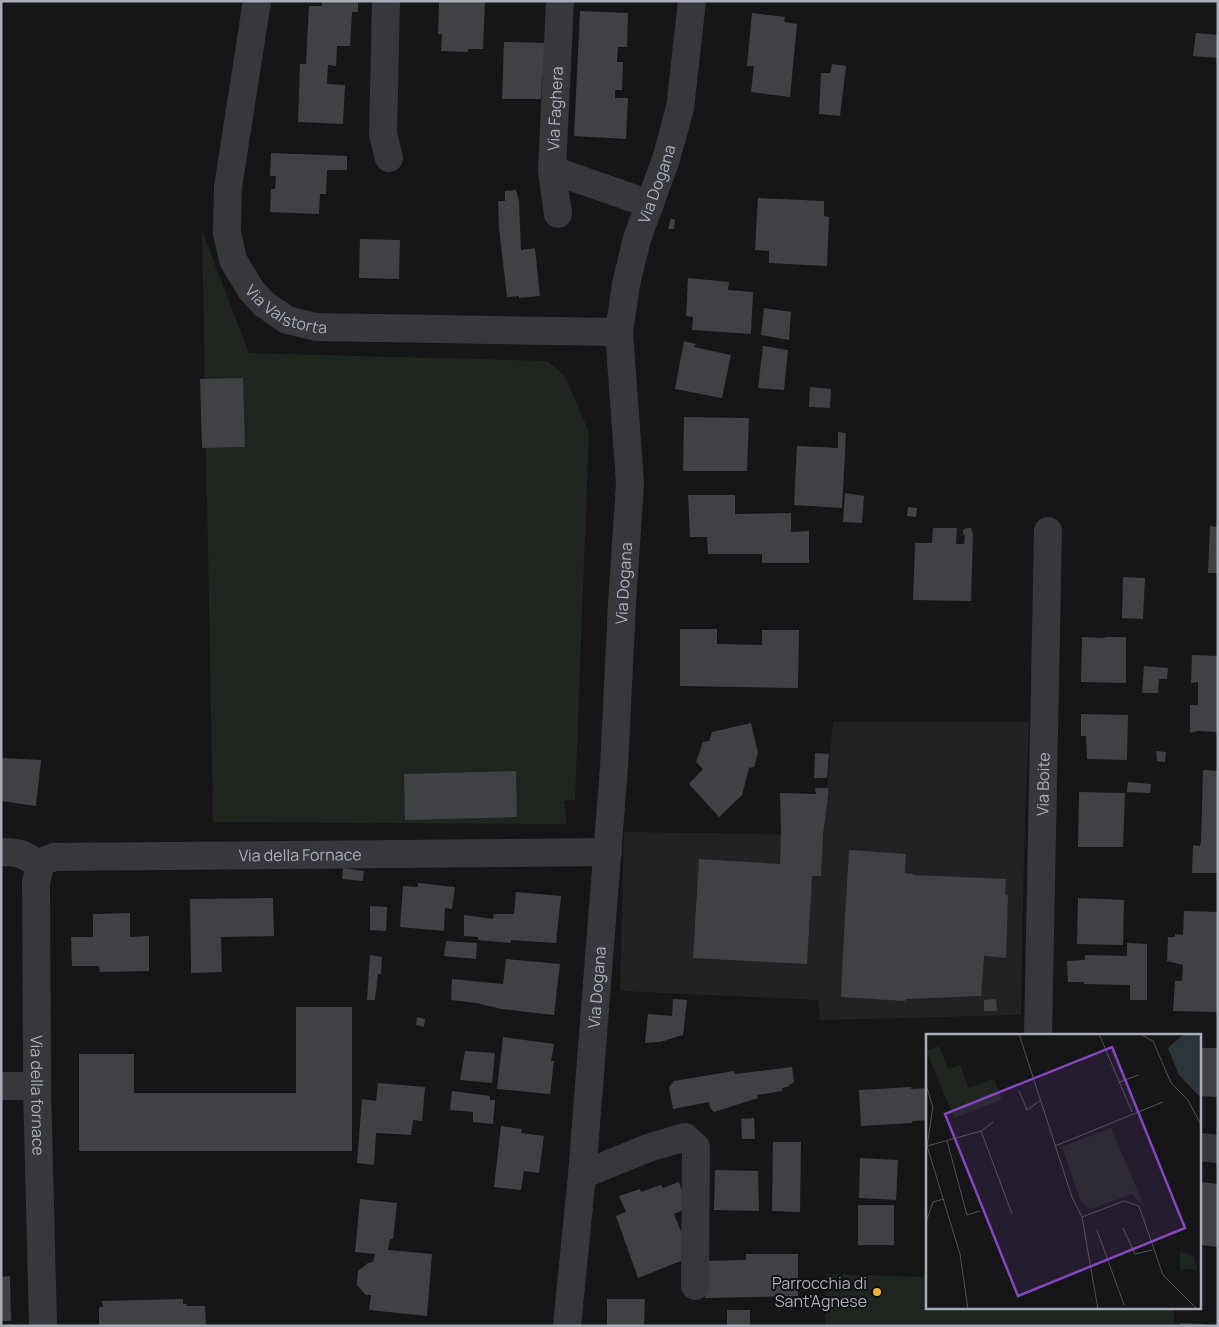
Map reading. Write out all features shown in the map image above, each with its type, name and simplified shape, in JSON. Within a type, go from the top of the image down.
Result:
[{"type":"street","name":"Via Valstorta","points":[[257,1],[228,187],[226,233],[233,260],[251,290],[264,304],[287,320],[316,327],[619,332]]},
{"type":"street","points":[[386,1],[384,134],[389,158]]},
{"type":"street","name":"Via Faghera","points":[[558,214],[552,170],[560,1]]},
{"type":"street","name":"Via Dogana","points":[[568,1326],[608,852],[630,483],[619,332],[626,284],[637,239],[666,159],[680,108],[692,1]]},
{"type":"street","points":[[552,170],[650,204]]},
{"type":"street","name":"Via Boite","points":[[1038,1034],[1048,531]]},
{"type":"street","points":[[1,852],[17,852],[30,858],[40,866]]},
{"type":"street","name":"Via della Fornace","points":[[40,866],[44,860],[54,857],[608,852]]},
{"type":"street","name":"Via della fornace","points":[[40,866],[36,882],[43,1326]]},
{"type":"street","points":[[1,1086],[38,1086]]},
{"type":"street","points":[[582,1175],[648,1148],[685,1138],[696,1146],[695,1286]]},
{"type":"street","points":[[1202,1147],[1218,1149]]},
{"type":"shaded area","points":[[202,231],[249,353],[547,361],[565,376],[589,432],[575,800],[564,801],[567,824],[213,822]]},
{"type":"shaded area","points":[[833,722],[1029,722],[1021,1015],[820,1020],[818,1000],[620,991],[624,832],[823,835]]},
{"type":"shaded area","name":"Parrocchia di Sant'Agnese","points":[[826,1274],[926,1277],[926,1310],[1174,1310],[1174,1326],[825,1326]]},
{"type":"building","points":[[322,1],[358,1],[358,12],[352,12],[350,46],[337,46],[336,66],[328,65],[327,84],[345,85],[343,124],[298,122],[300,64],[306,64],[309,6],[322,6]]},
{"type":"building","points":[[439,1],[485,1],[483,49],[468,49],[468,52],[441,51],[442,34],[438,34]]},
{"type":"building","points":[[580,11],[628,13],[627,47],[618,47],[617,62],[623,62],[622,90],[615,90],[615,98],[628,98],[626,139],[574,136]]},
{"type":"building","points":[[752,13],[785,17],[784,22],[797,24],[790,97],[751,92],[754,66],[747,66]]},
{"type":"building","points":[[1196,33],[1218,35],[1218,58],[1193,56]]},
{"type":"building","points":[[504,42],[546,43],[545,75],[542,76],[541,99],[502,99]]},
{"type":"building","points":[[832,64],[846,66],[840,116],[819,114],[821,73],[830,73]]},
{"type":"building","points":[[271,153],[347,156],[347,170],[327,170],[326,194],[320,194],[319,214],[270,212],[271,189],[275,189],[276,176],[270,176]]},
{"type":"building","points":[[516,190],[519,201],[521,250],[535,248],[540,296],[507,297],[499,228],[498,201],[505,201],[505,191]]},
{"type":"building","points":[[758,198],[824,201],[824,216],[829,217],[827,266],[769,263],[769,251],[755,250]]},
{"type":"building","points":[[671,218],[675,220],[674,229],[668,229]]},
{"type":"building","points":[[360,239],[400,240],[399,279],[359,278]]},
{"type":"building","points":[[688,278],[729,282],[728,290],[753,292],[751,334],[692,330],[693,317],[686,316]]},
{"type":"building","points":[[764,308],[791,312],[789,340],[761,335]]},
{"type":"building","points":[[684,341],[696,344],[694,347],[731,355],[722,398],[675,389]]},
{"type":"building","points":[[763,346],[788,350],[784,390],[758,388]]},
{"type":"building","points":[[243,378],[245,447],[202,448],[200,379]]},
{"type":"building","points":[[810,387],[831,389],[830,408],[809,407]]},
{"type":"building","points":[[684,417],[749,418],[747,471],[683,471]]},
{"type":"building","points":[[838,432],[846,433],[842,508],[794,505],[797,446],[838,448]]},
{"type":"building","points":[[845,493],[864,496],[862,523],[843,522]]},
{"type":"building","points":[[688,495],[735,495],[735,514],[791,513],[791,532],[809,531],[809,563],[762,563],[762,554],[708,554],[707,537],[690,537]]},
{"type":"building","points":[[908,507],[917,508],[916,517],[907,516]]},
{"type":"building","points":[[1210,526],[1218,527],[1218,573],[1208,573]]},
{"type":"building","points":[[933,528],[957,528],[956,544],[964,544],[965,534],[963,535],[963,530],[971,528],[973,535],[971,601],[913,600],[915,543],[932,543]]},
{"type":"building","points":[[1123,577],[1145,578],[1143,619],[1122,618]]},
{"type":"building","points":[[680,629],[717,629],[717,644],[762,645],[762,630],[799,630],[798,688],[680,686]]},
{"type":"building","points":[[1082,637],[1126,637],[1126,683],[1081,682]]},
{"type":"building","points":[[1192,655],[1218,656],[1218,732],[1198,731],[1190,733],[1190,705],[1198,705],[1198,682],[1191,683]]},
{"type":"building","points":[[1144,666],[1168,668],[1167,679],[1159,679],[1158,693],[1142,693]]},
{"type":"building","points":[[1081,714],[1128,715],[1127,760],[1087,759],[1086,736],[1081,736]]},
{"type":"building","points":[[751,723],[758,753],[754,767],[749,768],[742,795],[719,817],[689,784],[703,769],[696,762],[703,742],[709,741],[712,732]]},
{"type":"building","points":[[1156,751],[1166,752],[1165,762],[1157,761]]},
{"type":"building","points":[[815,753],[829,754],[827,778],[814,778]]},
{"type":"building","points":[[1,758],[41,760],[36,806],[1,801]]},
{"type":"building","points":[[1203,770],[1218,771],[1218,873],[1192,873],[1193,845],[1200,846],[1201,842]]},
{"type":"building","points":[[516,771],[517,817],[405,820],[404,774]]},
{"type":"building","points":[[1128,782],[1151,784],[1150,793],[1127,792]]},
{"type":"building","points":[[815,788],[828,788],[828,795],[823,835],[821,876],[812,876],[807,964],[693,958],[699,859],[780,864],[780,793],[816,794]]},
{"type":"building","points":[[1079,792],[1125,793],[1123,847],[1078,847]]},
{"type":"building","points":[[849,850],[906,854],[905,873],[913,875],[1006,879],[1005,894],[1008,895],[1006,958],[984,956],[981,996],[906,999],[905,1001],[841,997]]},
{"type":"building","points":[[343,868],[364,871],[363,881],[342,879]]},
{"type":"building","points":[[418,883],[455,887],[452,909],[445,908],[444,931],[400,927],[403,886],[418,887]]},
{"type":"building","points":[[516,892],[561,896],[556,943],[511,940],[511,943],[478,940],[478,937],[464,936],[464,915],[493,919],[494,914],[514,914]]},
{"type":"building","points":[[273,898],[274,936],[221,937],[222,972],[191,973],[190,899]]},
{"type":"building","points":[[1078,898],[1124,900],[1123,945],[1077,944]]},
{"type":"building","points":[[370,906],[387,907],[386,931],[370,930]]},
{"type":"building","points":[[1184,911],[1218,912],[1218,1012],[1173,1011],[1175,981],[1182,981],[1183,965],[1167,961],[1168,937],[1175,937],[1175,934],[1183,935]]},
{"type":"building","points":[[130,913],[130,937],[149,936],[149,971],[100,972],[99,966],[72,966],[71,937],[93,937],[93,914]]},
{"type":"building","points":[[446,941],[477,943],[476,959],[444,956]]},
{"type":"building","points":[[1127,943],[1147,944],[1147,1000],[1130,1000],[1130,985],[1068,982],[1067,961],[1085,960],[1085,955],[1127,956]]},
{"type":"building","points":[[370,955],[382,957],[381,974],[378,974],[375,1000],[367,1000]]},
{"type":"building","points":[[506,959],[560,964],[554,1015],[501,1009],[451,1000],[452,979],[503,984]]},
{"type":"building","points":[[673,999],[687,1000],[683,1035],[660,1042],[645,1043],[648,1014],[672,1016]]},
{"type":"building","points":[[996,999],[997,1011],[984,1011],[984,1000]]},
{"type":"building","points":[[296,1007],[352,1007],[352,1151],[79,1151],[79,1054],[134,1054],[134,1093],[296,1093]]},
{"type":"building","points":[[417,1017],[425,1019],[424,1027],[416,1025]]},
{"type":"building","points":[[503,1037],[554,1044],[551,1061],[554,1061],[550,1094],[497,1089]]},
{"type":"building","points":[[1202,1048],[1218,1048],[1218,1097],[1202,1096]]},
{"type":"building","points":[[465,1051],[495,1053],[492,1083],[460,1080]]},
{"type":"building","points":[[792,1067],[794,1082],[782,1088],[782,1091],[757,1095],[758,1098],[714,1112],[710,1108],[709,1102],[673,1109],[669,1087],[674,1081],[734,1071],[735,1074]]},
{"type":"building","points":[[378,1083],[425,1087],[422,1121],[413,1120],[411,1135],[376,1133],[374,1165],[357,1163],[362,1099],[376,1101]]},
{"type":"building","points":[[911,1087],[911,1089],[926,1088],[926,1120],[912,1121],[912,1123],[861,1126],[859,1090]]},
{"type":"building","points":[[452,1091],[490,1096],[490,1100],[495,1100],[493,1124],[473,1122],[473,1112],[450,1110]]},
{"type":"building","points":[[754,1118],[755,1139],[742,1139],[741,1119]]},
{"type":"building","points":[[501,1126],[522,1129],[521,1133],[544,1136],[539,1173],[524,1171],[521,1190],[494,1187]]},
{"type":"building","points":[[773,1142],[801,1142],[800,1212],[772,1211]]},
{"type":"building","points":[[860,1158],[898,1160],[896,1200],[859,1198]]},
{"type":"building","points":[[715,1170],[758,1171],[759,1211],[714,1210]]},
{"type":"building","points":[[679,1182],[688,1208],[674,1214],[691,1257],[638,1278],[616,1216],[626,1212],[619,1196],[640,1189],[641,1192],[661,1185],[663,1188]]},
{"type":"building","points":[[1202,1182],[1218,1184],[1218,1247],[1202,1245]]},
{"type":"building","points":[[360,1199],[397,1203],[393,1239],[390,1239],[388,1250],[432,1254],[427,1316],[369,1310],[371,1295],[366,1295],[357,1285],[358,1271],[368,1263],[373,1262],[375,1254],[355,1252]]},
{"type":"building","points":[[858,1205],[894,1205],[894,1245],[858,1245]]},
{"type":"building","points":[[746,1254],[798,1254],[798,1296],[705,1298],[704,1261],[746,1260]]},
{"type":"building","points":[[10,1276],[11,1321],[1,1321],[1,1277]]},
{"type":"building","points":[[183,1299],[183,1304],[187,1304],[186,1306],[205,1306],[206,1326],[99,1326],[99,1307],[103,1307],[102,1301]]},
{"type":"building","points":[[607,1299],[645,1299],[644,1326],[607,1326]]},
{"type":"building","points":[[727,1310],[750,1310],[750,1326],[727,1326]]},
{"type":"building","points":[[1180,1323],[1203,1324],[1203,1326],[1180,1326]]},
{"type":"place","name":"Parrocchia di Sant'Agnese","points":[[877,1292]]}]
